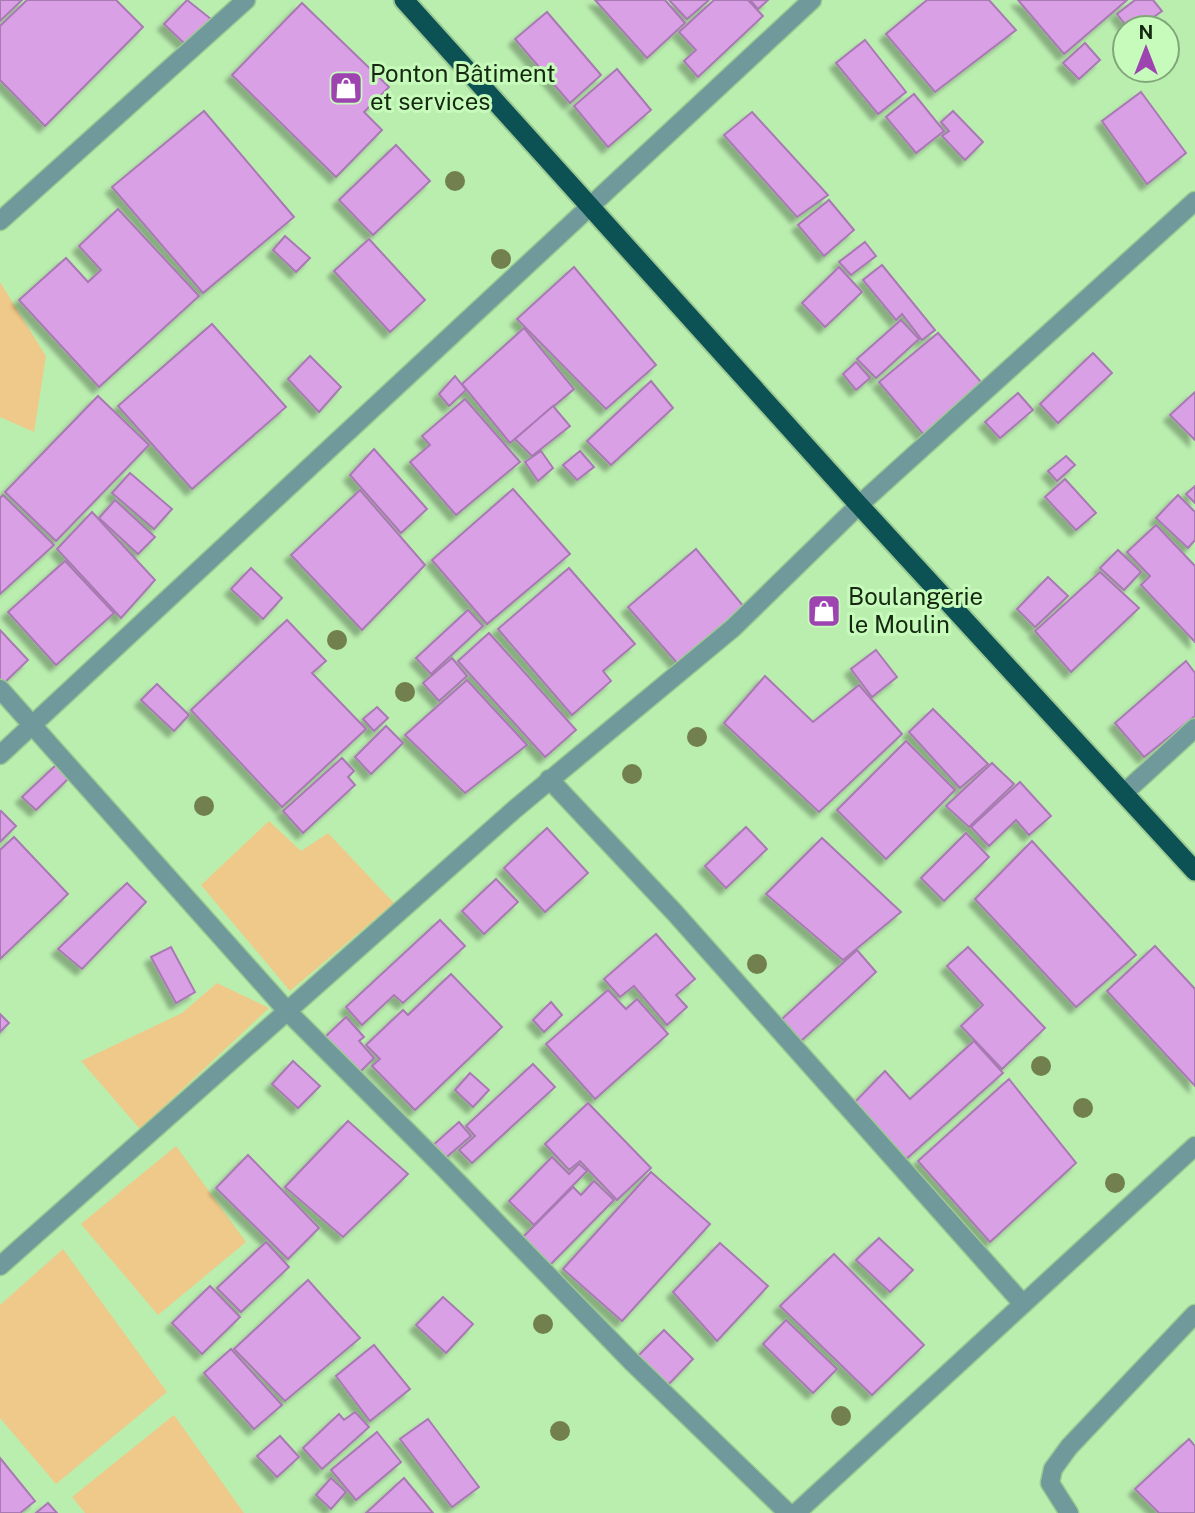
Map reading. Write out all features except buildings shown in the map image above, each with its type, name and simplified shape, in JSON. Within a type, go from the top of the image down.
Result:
[{"type":"highway","points":[[404,0],[859,505],[1195,871]]},
{"type":"street","points":[[0,221],[246,0]]},
{"type":"street","points":[[0,755],[812,0]]},
{"type":"street","points":[[0,1266],[289,1013],[550,779],[733,628],[859,505],[1195,201]]},
{"type":"street","points":[[0,689],[289,1013],[443,1167],[631,1362],[788,1513]]},
{"type":"street","points":[[1124,793],[1195,728]]},
{"type":"street","points":[[550,779],[675,913],[1023,1304]]},
{"type":"street","points":[[796,1513],[1195,1146]]},
{"type":"street","points":[[1069,1513],[1050,1483],[1053,1469],[1069,1447],[1195,1314]]},
{"type":"shaded area","points":[[0,282],[46,356],[34,432],[0,417]]},
{"type":"shaded area","points":[[269,821],[301,851],[328,833],[394,903],[290,991],[201,885]]},
{"type":"shaded area","points":[[217,983],[269,1008],[140,1129],[81,1061],[182,1013]]},
{"type":"shaded area","points":[[176,1146],[246,1242],[158,1315],[81,1224]]},
{"type":"shaded area","points":[[63,1249],[167,1392],[56,1484],[0,1418],[0,1305]]},
{"type":"shaded area","points":[[174,1415],[244,1513],[85,1513],[72,1497]]},
{"type":"place","name":"Ponton Bâtiment et services","points":[[346,88]]},
{"type":"place","name":"Boulangerie le Moulin","points":[[824,611]]}]
